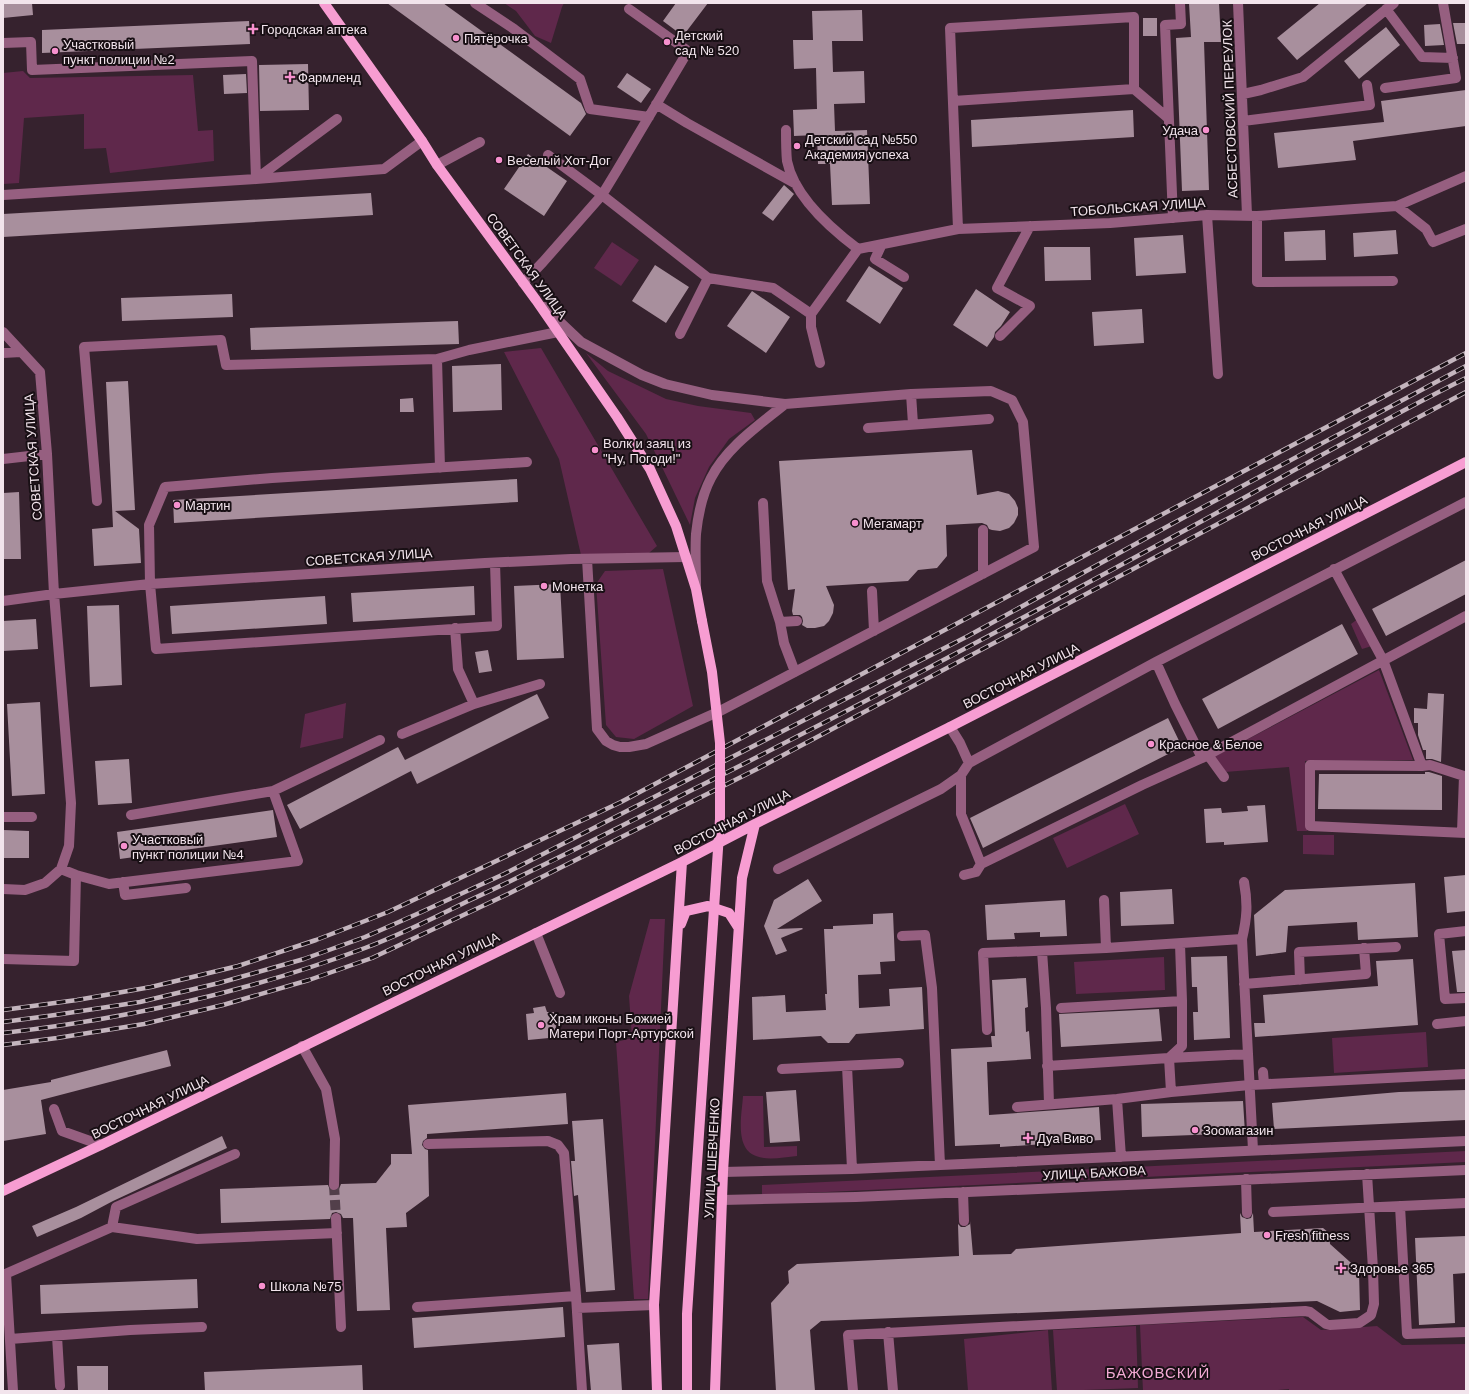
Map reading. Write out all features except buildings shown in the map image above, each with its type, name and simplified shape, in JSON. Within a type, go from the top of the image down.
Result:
[{"type":"main road","name":"СОВЕТСКАЯ УЛИЦА","points":[[324,3],[422,141],[437,165],[536,300],[617,417],[650,469],[676,526],[696,589],[712,672],[720,743],[720,819],[688,1314],[687,1391]]},
{"type":"main road","name":"ВОСТОЧНАЯ УЛИЦА","points":[[3,1191],[101,1145],[682,862],[950,727],[1466,462]]},
{"type":"main road","name":"УЛИЦА ШЕВЧЕНКО","points":[[715,1391],[723,1172],[738,927],[742,878],[755,824]]},
{"type":"main road","points":[[657,1391],[654,1305],[682,862]]},
{"type":"main road","points":[[677,933],[686,911],[708,906],[729,913],[738,927]]},
{"type":"street","points":[[476,3],[514,29],[580,79],[590,109],[648,117]]},
{"type":"street","points":[[1173,218],[1165,25],[1181,24],[1180,3]]},
{"type":"street","name":"АСБЕСТОВСКИЙ ПЕРЕУЛОК","points":[[1238,3],[1243,121],[1252,215],[1256,282],[1394,281]]},
{"type":"street","points":[[1385,88],[1456,78],[1444,3]]},
{"type":"street","points":[[1243,94],[1261,90],[1303,76],[1390,6],[1422,58],[1453,58]]},
{"type":"street","points":[[523,283],[602,195],[688,51],[628,8]]},
{"type":"street","points":[[958,229],[950,28],[1134,17],[1134,90]]},
{"type":"street","points":[[3,43],[31,42],[32,70],[252,62],[256,179]]},
{"type":"street","points":[[1243,121],[1370,105],[1367,85]]},
{"type":"street","points":[[953,101],[1134,90],[1168,118]]},
{"type":"street","points":[[656,104],[796,184]]},
{"type":"street","points":[[256,179],[337,119]]},
{"type":"street","points":[[786,130],[787,161],[796,184],[814,210],[839,235],[858,249],[811,314],[811,327],[820,363]]},
{"type":"street","points":[[3,195],[256,179],[384,169],[422,141]]},
{"type":"street","points":[[437,165],[480,142]]},
{"type":"street","points":[[548,155],[708,278],[773,288],[811,314]]},
{"type":"street","name":"ТОБОЛЬСКАЯ УЛИЦА","points":[[858,249],[958,229],[1110,223],[1207,215],[1252,215],[1397,206],[1466,176]]},
{"type":"street","points":[[1397,206],[1426,229],[1433,242],[1466,229]]},
{"type":"street","points":[[1207,215],[1218,374]]},
{"type":"street","points":[[1000,336],[1030,306],[997,288],[1030,226]]},
{"type":"street","points":[[882,244],[875,259],[904,277]]},
{"type":"street","points":[[680,334],[708,278]]},
{"type":"street","points":[[536,300],[581,342],[642,375],[665,384],[712,396],[785,404],[911,394],[991,391],[1012,400],[1023,422],[1034,547],[720,711],[646,744],[629,747],[613,745],[606,741],[598,728],[587,559]]},
{"type":"street","name":"СОВЕТСКАЯ УЛИЦА","points":[[3,332],[40,372],[48,454],[54,594],[71,803],[68,846],[61,868]]},
{"type":"street","points":[[97,501],[84,347],[221,340],[226,364],[437,359],[470,350],[558,332]]},
{"type":"street","points":[[3,353],[21,352]]},
{"type":"street","points":[[437,359],[440,468]]},
{"type":"street","points":[[911,394],[914,424]]},
{"type":"street","points":[[696,589],[696,535],[700,505],[711,478],[728,453],[751,431],[785,404]]},
{"type":"street","points":[[868,428],[989,419]]},
{"type":"street","points":[[3,458],[48,454]]},
{"type":"street","points":[[495,563],[497,626],[156,649],[150,584],[149,525],[165,487],[272,478],[527,462]]},
{"type":"street","points":[[763,502],[767,581],[780,622],[784,643],[795,672]]},
{"type":"street","points":[[778,869],[942,789],[961,775],[969,763],[1156,662],[1466,502]]},
{"type":"street","points":[[982,530],[984,574]]},
{"type":"street","name":"СОВЕТСКАЯ УЛИЦА","points":[[3,602],[54,594],[150,584],[495,563],[686,557]]},
{"type":"street","points":[[1334,569],[1383,660],[1422,766]]},
{"type":"street","points":[[872,591],[874,631]]},
{"type":"street","points":[[964,875],[976,872],[981,864],[1142,785],[1205,756],[1466,616]]},
{"type":"street","points":[[780,622],[797,621]]},
{"type":"street","points":[[455,628],[458,669],[474,704]]},
{"type":"street","points":[[1156,662],[1175,704],[1205,756],[1224,777]]},
{"type":"street","points":[[402,734],[474,704],[540,684]]},
{"type":"street","points":[[950,727],[960,743],[969,763]]},
{"type":"street","points":[[131,814],[273,791],[380,740]]},
{"type":"street","points":[[1310,765],[1430,765],[1464,776],[1464,832],[1310,826],[1310,765]]},
{"type":"street","points":[[961,775],[961,814],[981,864]]},
{"type":"street","points":[[3,889],[25,890],[45,883],[61,868],[76,875],[109,884],[298,861],[273,791]]},
{"type":"street","points":[[3,817],[32,817]]},
{"type":"street","points":[[3,959],[74,961],[76,875]]},
{"type":"street","points":[[123,882],[125,895],[186,888]]},
{"type":"street","points":[[1244,882],[1248,900],[1247,920],[1242,939],[1253,1150]]},
{"type":"street","points":[[1104,900],[1106,948]]},
{"type":"street","points":[[1466,931],[1439,934],[1446,998],[1466,998]]},
{"type":"street","points":[[536,933],[560,993]]},
{"type":"street","points":[[902,936],[926,935],[932,988],[940,1165]]},
{"type":"street","points":[[988,1030],[983,953],[1180,944],[1242,939]]},
{"type":"street","points":[[1169,1058],[1182,1046],[1180,944]]},
{"type":"street","points":[[1300,980],[1298,952],[1396,947]]},
{"type":"street","points":[[1244,984],[1366,974],[1364,948]]},
{"type":"street","points":[[1042,950],[1049,1104]]},
{"type":"street","points":[[1061,1008],[1182,1001]]},
{"type":"street","points":[[1437,1024],[1466,1021]]},
{"type":"street","points":[[302,1046],[326,1088],[335,1138],[334,1185]]},
{"type":"street","points":[[1047,1066],[1248,1054]]},
{"type":"street","points":[[1169,1058],[1171,1092]]},
{"type":"street","points":[[782,1069],[899,1064]]},
{"type":"street","points":[[847,1066],[852,1169]]},
{"type":"street","points":[[1263,1072],[1264,1084]]},
{"type":"street","points":[[1017,1106],[1117,1099],[1171,1092],[1264,1084],[1466,1074]]},
{"type":"street","points":[[1117,1099],[1120,1157]]},
{"type":"street","points":[[54,1109],[62,1131],[101,1145]]},
{"type":"street","points":[[428,1144],[548,1141],[558,1145],[564,1153],[577,1308],[582,1391]]},
{"type":"street","name":"УЛИЦА БАЖОВА","points":[[723,1172],[852,1169],[1466,1141]]},
{"type":"street","points":[[112,1227],[116,1207],[235,1154]]},
{"type":"street","name":"УЛИЦА БАЖОВА","points":[[722,1200],[856,1197],[1466,1170]]},
{"type":"street","points":[[853,1391],[848,1335],[1305,1311],[1310,1312],[1326,1324],[1359,1323],[1371,1315],[1374,1304],[1370,1207],[1367,1174]]},
{"type":"street","points":[[1246,1179],[1248,1212]]},
{"type":"street","points":[[963,1192],[964,1221]]},
{"type":"street","points":[[1273,1212],[1466,1203]]},
{"type":"street","points":[[1400,1206],[1407,1334],[1466,1332]]},
{"type":"street","points":[[336,1218],[341,1327]]},
{"type":"street","points":[[13,1391],[5,1274],[112,1227],[197,1239],[337,1233]]},
{"type":"street","points":[[417,1307],[576,1296]]},
{"type":"street","points":[[577,1308],[654,1305]]},
{"type":"street","points":[[10,1339],[130,1330],[202,1327]]},
{"type":"street","points":[[888,1332],[893,1391]]},
{"type":"street","points":[[57,1336],[60,1386]]},
{"type":"shaded area","points":[[504,3],[564,3],[551,43],[535,36],[516,11]]},
{"type":"shaded area","points":[[23,71],[30,78],[193,75],[198,131],[213,130],[214,161],[110,173],[106,148],[84,149],[84,114],[24,118],[19,183],[3,184],[3,73]]},
{"type":"shaded area","points":[[612,242],[639,260],[621,286],[594,268]]},
{"type":"shaded area","points":[[541,348],[657,546],[649,553],[581,555],[559,459],[504,352]]},
{"type":"shaded area","points":[[586,353],[608,371],[666,399],[698,406],[751,413],[755,420],[729,439],[709,467],[695,498],[690,525],[646,434]]},
{"type":"shaded area","points":[[663,569],[693,706],[634,739],[616,737],[606,725],[596,584],[605,571]]},
{"type":"shaded area","points":[[1359,618],[1372,646],[1362,649],[1351,624]]},
{"type":"shaded area","points":[[1379,670],[1413,760],[1305,761],[1307,831],[1297,831],[1289,767],[1225,772],[1214,757]]},
{"type":"shaded area","points":[[346,703],[343,738],[300,748],[305,714]]},
{"type":"shaded area","points":[[1125,804],[1139,834],[1067,868],[1053,838]]},
{"type":"shaded area","points":[[1303,835],[1334,835],[1334,855],[1303,854]]},
{"type":"shaded area","points":[[650,919],[665,919],[648,1299],[634,1299],[616,1042],[632,1038],[629,996]]},
{"type":"shaded area","points":[[1164,957],[1165,990],[1076,994],[1074,962]]},
{"type":"shaded area","points":[[1426,1032],[1428,1067],[1334,1073],[1332,1038]]},
{"type":"shaded area","points":[[743,1096],[763,1096],[764,1147],[797,1146],[797,1156],[766,1158],[756,1156],[749,1152],[742,1138],[741,1130]]},
{"type":"shaded area","points":[[1466,1151],[1466,1162],[762,1195],[762,1185]]},
{"type":"shaded area","points":[[1303,1317],[1321,1330],[1377,1326],[1402,1345],[1466,1344],[1466,1391],[1289,1391],[1289,1389],[1268,1391],[1143,1391],[1140,1325]]},
{"type":"shaded area","points":[[1136,1326],[1138,1388],[1057,1391],[1053,1330]]},
{"type":"shaded area","points":[[1048,1330],[1052,1391],[968,1391],[964,1339]]},
{"type":"tunnel","points":[[334,1185],[336,1218]]},
{"type":"railway","points":[[3,1010],[77,1000],[151,987],[238,966],[316,940],[388,912],[621,802],[1466,353]]},
{"type":"railway","points":[[3,1022],[140,1002],[219,983],[304,959],[365,937],[417,914],[504,874],[968,636],[1181,519],[1466,366]]},
{"type":"railway","points":[[3,1033],[141,1012],[232,991],[321,964],[404,932],[578,848],[881,693],[1466,378]]},
{"type":"railway","points":[[3,1045],[144,1024],[223,1005],[309,980],[372,958],[508,894],[757,769],[1466,392]]},
{"type":"place","name":"Городская аптека","points":[[253,29]]},
{"type":"place","name":"Пятёрочка","points":[[456,38]]},
{"type":"place","name":"Детский сад № 520","points":[[667,42]]},
{"type":"place","name":"Участковый пункт полиции №2","points":[[55,51]]},
{"type":"place","name":"Фармленд","points":[[290,77]]},
{"type":"place","name":"Удача","points":[[1206,130]]},
{"type":"place","name":"Детский сад №550 Академия успеха","points":[[797,146]]},
{"type":"place","name":"Веселый Хот-Дог","points":[[499,160]]},
{"type":"place","name":"Волк и заяц из \"Ну, Погоди!\"","points":[[595,450]]},
{"type":"place","name":"Мартин","points":[[177,505]]},
{"type":"place","name":"Мегамарт","points":[[855,523]]},
{"type":"place","name":"Монетка","points":[[544,586]]},
{"type":"place","name":"Красное & Белое","points":[[1151,744]]},
{"type":"place","name":"Участковый пункт полиции №4","points":[[124,846]]},
{"type":"place","name":"Храм иконы Божией Матери Порт-Артурской","points":[[541,1025]]},
{"type":"place","name":"Зоомагазин","points":[[1195,1130]]},
{"type":"place","name":"Дуа Виво","points":[[1028,1138]]},
{"type":"place","name":"Fresh fitness","points":[[1267,1235]]},
{"type":"place","name":"Здоровье 365","points":[[1341,1268]]},
{"type":"place","name":"Школа №75","points":[[262,1286]]},
{"type":"district","name":"БАЖОВСКИЙ","points":[[1158,1372]]}]
